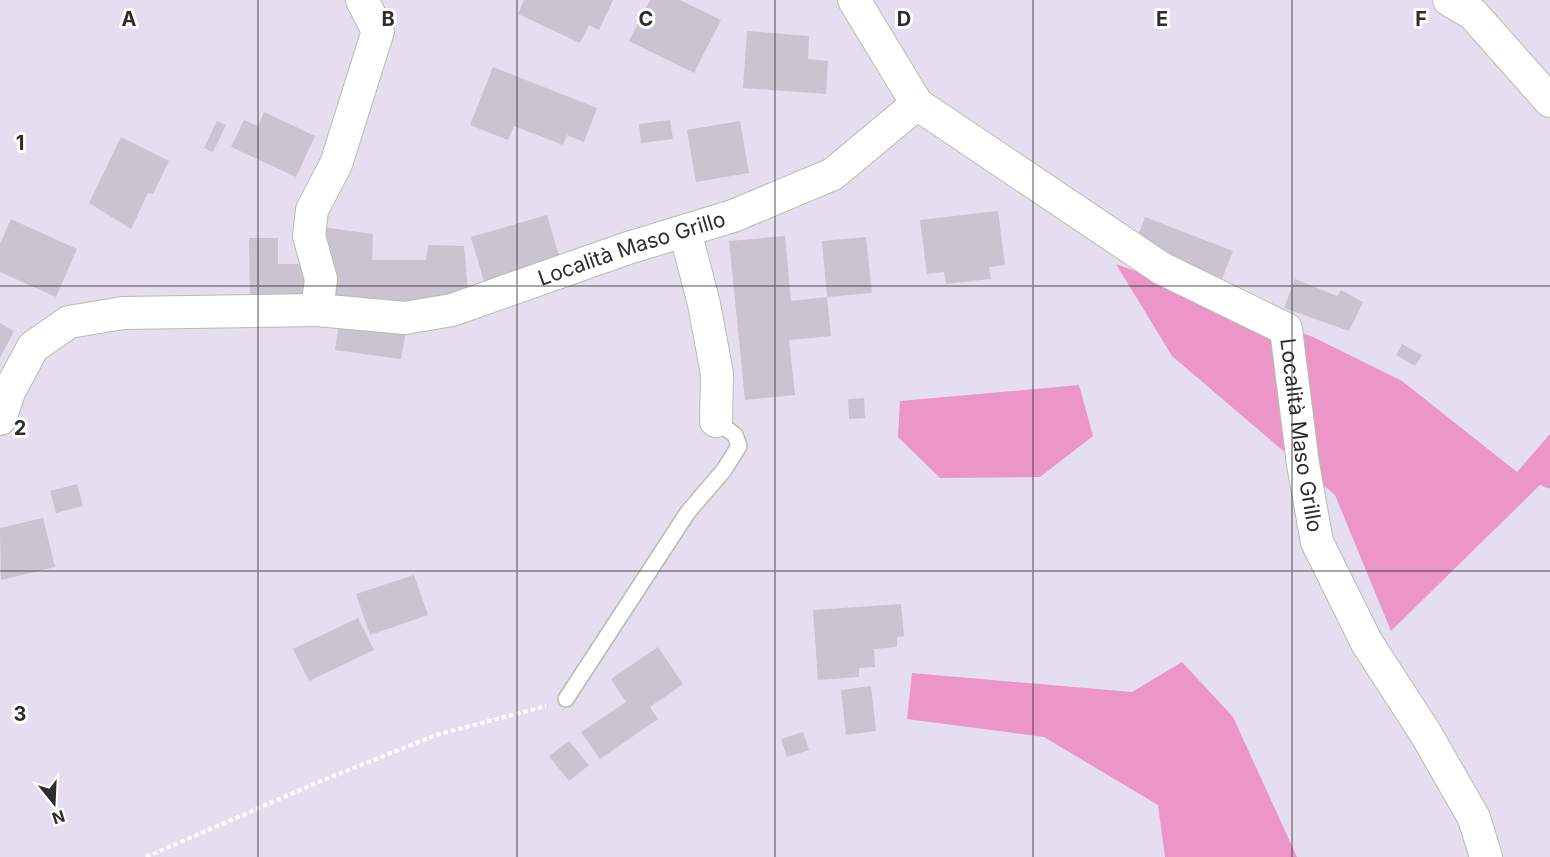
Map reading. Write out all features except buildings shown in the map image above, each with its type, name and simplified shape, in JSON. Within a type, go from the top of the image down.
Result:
[{"type":"street","points":[[317,310],[321,279],[309,236],[312,210],[336,164],[378,31],[362,0]]},
{"type":"street","name":"Località Maso Grillo","points":[[854,0],[917,104],[1161,268],[1286,329],[1303,464],[1317,542],[1367,642],[1426,734],[1474,818],[1486,857]]},
{"type":"street","points":[[1449,0],[1473,14],[1550,101]]},
{"type":"street","name":"Località Maso Grillo","points":[[0,419],[9,392],[33,347],[69,322],[123,314],[317,310],[405,318],[452,310],[628,248],[734,216],[833,174],[917,104]]},
{"type":"street","points":[[685,231],[704,304],[717,374],[716,421]]},
{"type":"lane","points":[[566,699],[688,512],[724,470],[740,446],[735,435],[716,421]]},
{"type":"path","points":[[146,857],[316,783],[436,735],[536,710],[566,699]]},
{"type":"shaded area","points":[[1116,264],[1313,337],[1402,381],[1517,472],[1550,434],[1550,489],[1540,485],[1391,631],[1335,495],[1172,356]]},
{"type":"shaded area","points":[[1079,385],[1093,436],[1040,477],[940,478],[898,437],[900,401]]},
{"type":"shaded area","points":[[1182,662],[1233,717],[1297,857],[1165,857],[1158,805],[1044,737],[907,719],[912,673],[1132,692]]}]
